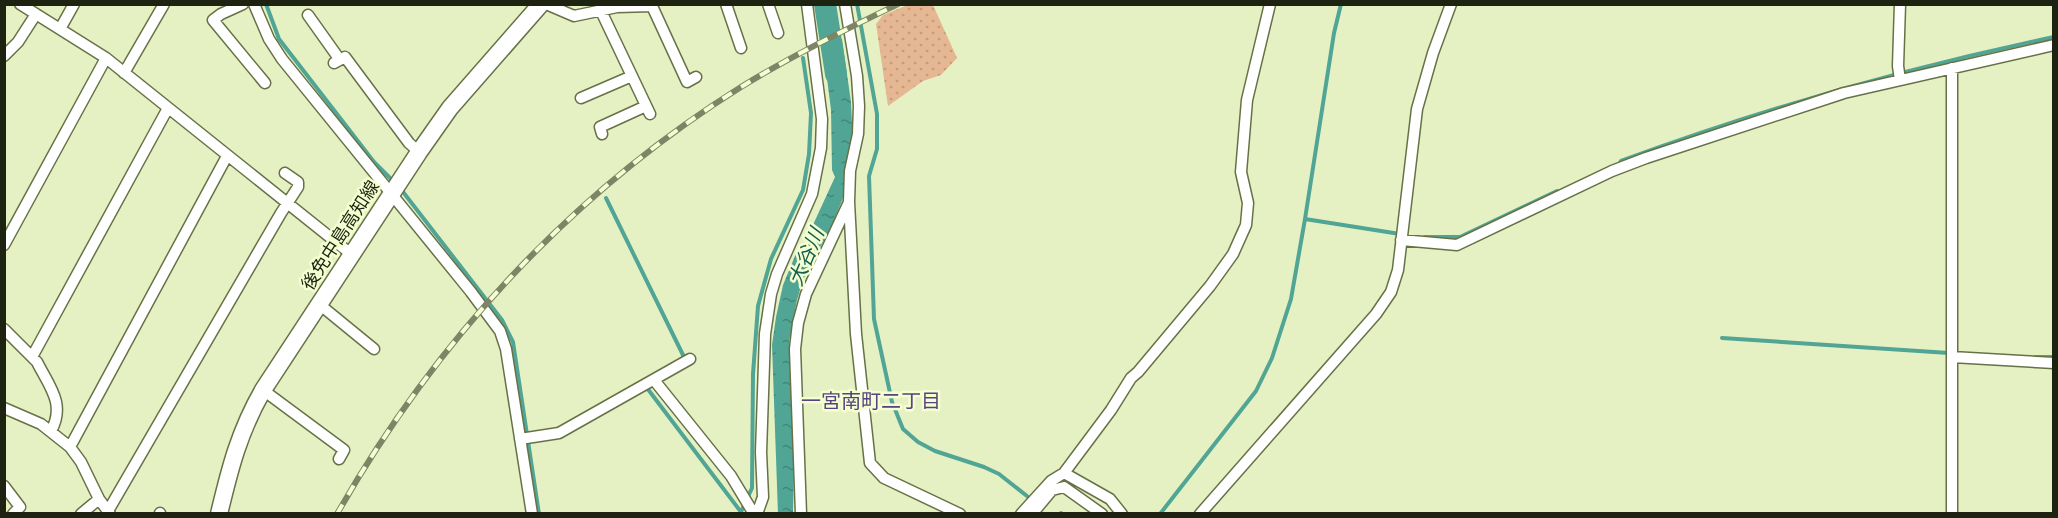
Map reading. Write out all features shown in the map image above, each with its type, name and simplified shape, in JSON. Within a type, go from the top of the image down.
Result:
[{"type":"main road","name":"後免中島高知線","points":[[219,513],[233,454],[248,417],[263,390],[418,152],[450,108],[541,4]]},
{"type":"street","points":[[20,4],[106,58],[351,254]]},
{"type":"street","points":[[60,29],[74,4]]},
{"type":"street","points":[[124,73],[164,4]]},
{"type":"street","points":[[243,4],[213,20],[265,83]]},
{"type":"street","points":[[254,4],[269,39],[282,58],[395,187],[500,331],[506,349],[532,513]]},
{"type":"street","points":[[546,4],[574,16],[617,7],[652,6],[687,82],[696,77]]},
{"type":"street","points":[[726,4],[741,48]]},
{"type":"street","points":[[768,4],[778,33]]},
{"type":"street","points":[[755,513],[763,497],[761,452],[764,345],[771,294],[777,274],[812,194],[821,148],[822,119],[807,4]]},
{"type":"street","points":[[845,4],[857,76],[859,106],[858,134],[850,171],[849,202],[856,334],[870,463],[884,478],[960,513]]},
{"type":"street","points":[[1021,513],[1051,481],[1064,473],[1111,410],[1131,378],[1210,286],[1233,254],[1246,225],[1248,203],[1240,172],[1247,100],[1270,4]]},
{"type":"street","points":[[1200,513],[1376,314],[1391,292],[1398,270],[1417,109],[1433,53],[1451,4]]},
{"type":"street","points":[[1900,4],[1898,66],[1900,80]]},
{"type":"street","points":[[601,11],[648,110],[600,127],[602,134]]},
{"type":"street","points":[[4,56],[18,42],[36,14]]},
{"type":"street","points":[[308,15],[337,61],[345,57],[408,143],[418,152]]},
{"type":"street","points":[[1401,240],[1457,245],[1612,171],[1646,158],[1844,93],[2054,45]]},
{"type":"street","points":[[4,244],[106,58]]},
{"type":"street","points":[[1952,68],[1953,513]]},
{"type":"street","points":[[581,98],[632,76]]},
{"type":"street","points":[[32,357],[168,108]]},
{"type":"street","points":[[70,447],[227,156]]},
{"type":"street","points":[[4,408],[41,424],[70,447],[81,462],[99,500],[109,512],[298,187],[298,183],[285,172]]},
{"type":"street","points":[[801,513],[795,349],[798,324],[806,294],[849,202]]},
{"type":"street","points":[[835,230],[851,229]]},
{"type":"street","points":[[319,304],[374,349]]},
{"type":"street","points":[[4,329],[37,362],[58,404],[58,414],[51,431]]},
{"type":"street","points":[[1952,357],[2054,363]]},
{"type":"street","points":[[520,439],[559,434],[690,359]]},
{"type":"street","points":[[654,380],[731,476],[755,513]]},
{"type":"street","points":[[263,390],[344,450],[339,459]]},
{"type":"street","points":[[1064,473],[1098,491],[1122,513]]},
{"type":"street","points":[[4,486],[20,507],[13,513]]},
{"type":"street","points":[[1032,513],[1052,490],[1064,487],[1102,513]]},
{"type":"street","points":[[81,513],[99,500]]},
{"type":"shaded area","points":[[908,5],[933,5],[957,58],[941,75],[923,81],[888,106],[876,24],[883,15]]},
{"type":"water","points":[[842,39],[851,102],[853,145],[843,198],[830,230],[808,268],[797,300],[789,342],[794,468],[793,513],[778,514],[772,345],[783,285],[795,256],[809,241],[812,227],[835,177],[832,170],[831,110],[823,47]]},
{"type":"waterway","points":[[266,4],[279,39],[374,162],[395,183]]},
{"type":"waterway","name":"大谷川","points":[[825,4],[836,74]]},
{"type":"waterway","points":[[857,4],[877,114],[877,149],[869,176],[874,319],[892,402],[903,429],[918,442],[935,451],[999,474],[1027,496]]},
{"type":"waterway","points":[[1160,514],[1256,391],[1272,358],[1291,299],[1334,33],[1341,4]]},
{"type":"waterway","points":[[1619,164],[1621,161],[1727,124],[1835,91],[1944,62],[2054,37]]},
{"type":"waterway","points":[[740,514],[752,488],[753,374],[758,306],[771,259],[803,190],[809,154],[811,113],[803,58]]},
{"type":"waterway","points":[[400,188],[502,320],[513,342],[539,514]]},
{"type":"waterway","points":[[1425,237],[1460,237],[1557,191]]},
{"type":"waterway","points":[[606,198],[684,357]]},
{"type":"waterway","points":[[1305,219],[1400,234]]},
{"type":"waterway","points":[[1722,338],[1949,353]]},
{"type":"waterway","points":[[2035,357],[2054,357]]},
{"type":"waterway","points":[[644,390],[647,388],[741,512]]},
{"type":"railway","points":[[337,514],[376,450],[418,389],[464,330],[513,275],[565,223],[620,174],[679,129],[741,87],[799,54],[898,4]]},
{"type":"district","name":"一宮南町二丁目","points":[[871,401]]}]
